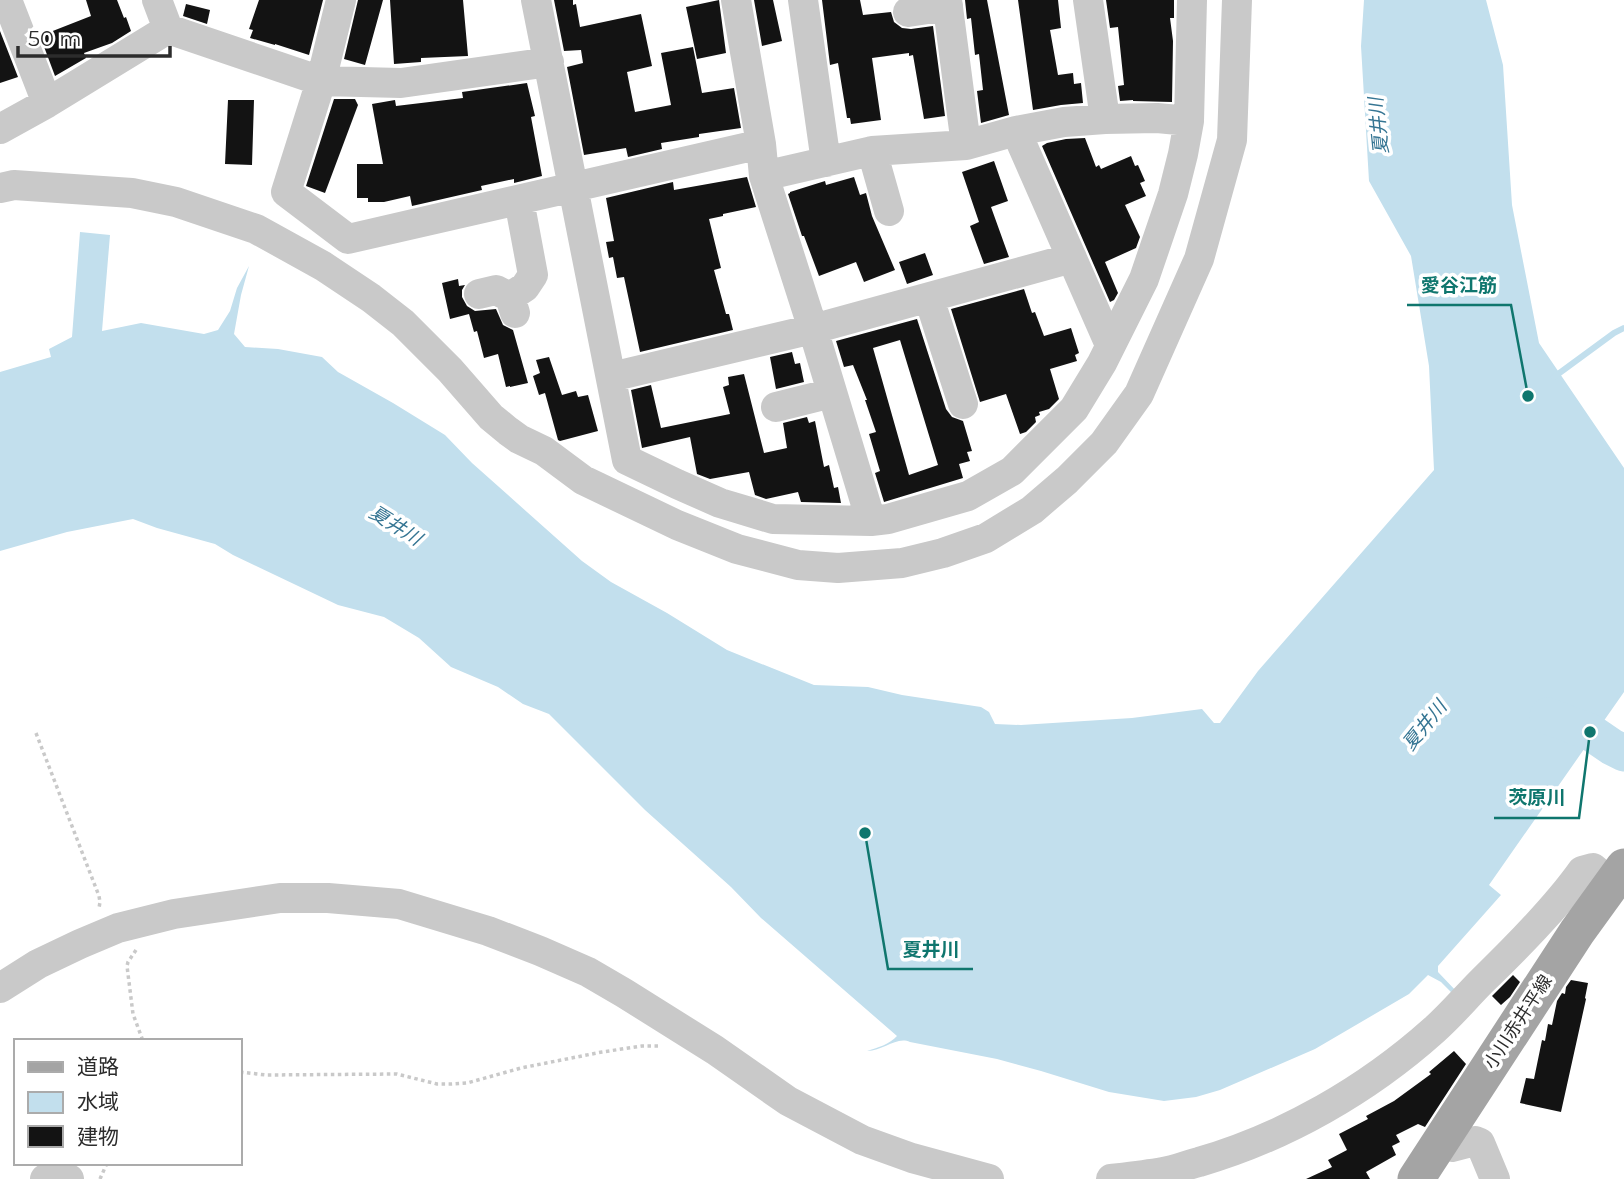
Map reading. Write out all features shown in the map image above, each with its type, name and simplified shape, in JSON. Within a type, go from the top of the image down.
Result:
[{"type":"main road","name":"小川赤井平線","points":[[1416,1179],[1577,932],[1619,873]]},
{"type":"street","points":[[7,0],[47,103]]},
{"type":"street","points":[[157,0],[168,29]]},
{"type":"street","points":[[341,0],[321,82],[286,192],[348,239],[761,144]]},
{"type":"street","points":[[536,0],[627,460],[720,503],[774,519],[871,521],[888,519],[968,496],[1012,471],[1074,409],[1129,313],[1144,279],[1172,194],[1189,121],[1192,0]]},
{"type":"street","points":[[736,0],[764,176],[871,521]]},
{"type":"street","points":[[803,0],[826,162]]},
{"type":"street","points":[[1088,0],[1105,119]]},
{"type":"street","points":[[0,188],[14,185],[132,193],[176,202],[256,229],[323,266],[371,298],[403,323],[508,432],[544,451],[583,480],[737,549],[798,565],[838,568],[902,563],[943,554],[986,538],[1032,510],[1104,443],[1139,394],[1199,258],[1232,140],[1237,0]]},
{"type":"street","points":[[908,12],[947,3],[966,145]]},
{"type":"street","points":[[0,129],[168,29]]},
{"type":"street","points":[[168,29],[321,82],[401,83],[549,62]]},
{"type":"street","points":[[764,176],[873,151],[966,145],[1016,131],[1064,122],[1157,118],[1189,121]]},
{"type":"street","points":[[1016,131],[1110,345]]},
{"type":"street","points":[[873,151],[889,211]]},
{"type":"street","points":[[479,294],[496,290],[513,305],[533,275],[519,200]]},
{"type":"street","points":[[611,377],[813,330],[1072,258]]},
{"type":"street","points":[[929,298],[963,404]]},
{"type":"street","points":[[776,407],[832,393]]},
{"type":"street","points":[[1111,1179],[1175,1175],[1305,1120],[1363,1084],[1448,1017],[1519,943],[1582,871],[1592,868],[1619,873]]},
{"type":"street","points":[[0,989],[38,964],[80,944],[118,928],[174,914],[280,898],[328,898],[399,904],[488,931],[576,967],[624,993],[700,1041],[788,1101],[862,1140],[912,1158],[989,1179]]},
{"type":"street","points":[[1439,1141],[1452,1147],[1480,1143],[1495,1179]]},
{"type":"street","points":[[45,1179],[65,1176],[69,1179]]},
{"type":"path","points":[[36,733],[99,896],[99,910]]},
{"type":"path","points":[[142,1039],[133,1014],[127,966],[150,930],[153,919]]},
{"type":"path","points":[[242,1072],[266,1075],[397,1074],[438,1084],[467,1083],[521,1068],[602,1052],[700,1041]]},
{"type":"water","points":[[1364,0],[1486,0],[1503,65],[1512,205],[1539,343],[1624,468],[1624,692],[1489,885],[1501,895],[1438,966],[1438,972],[1458,993],[1455,996],[1441,982],[1428,975],[1409,994],[1315,1049],[1220,1090],[1196,1097],[1164,1101],[1109,1092],[997,1059],[905,1041],[867,1051],[897,1036],[761,918],[731,887],[645,810],[549,714],[523,704],[498,687],[451,667],[419,638],[384,617],[338,605],[215,544],[133,519],[67,532],[0,551],[0,372],[51,357],[49,349],[72,337],[80,232],[110,235],[102,331],[141,323],[204,334],[218,330],[230,311],[237,288],[249,266],[234,334],[245,347],[278,349],[322,357],[338,372],[445,435],[472,463],[582,561],[611,582],[727,650],[814,685],[868,687],[981,707],[989,712],[995,724],[1021,725],[1132,718],[1202,709],[1214,723],[1220,723],[1258,671],[1434,470],[1429,366],[1411,256],[1369,181],[1361,46]]},
{"type":"building","points":[[86,0],[117,0],[131,31],[112,43],[84,53],[86,58],[55,76],[40,36],[91,16]]},
{"type":"building","points":[[259,0],[323,0],[309,55],[250,38],[253,30],[249,29]]},
{"type":"building","points":[[358,0],[383,0],[365,65],[344,59]]},
{"type":"building","points":[[390,0],[463,0],[468,56],[421,58],[421,62],[394,64]]},
{"type":"building","points":[[554,0],[573,0],[580,27],[641,14],[652,66],[627,72],[635,112],[671,105],[661,53],[693,47],[702,93],[734,88],[741,128],[661,143],[662,149],[628,157],[626,148],[584,155],[567,67],[583,63],[581,50],[564,51]]},
{"type":"building","points":[[719,0],[726,53],[697,59],[686,7]]},
{"type":"building","points":[[754,0],[773,0],[782,41],[762,46]]},
{"type":"building","points":[[822,0],[860,0],[863,15],[891,12],[894,22],[902,28],[933,26],[945,116],[924,119],[913,55],[909,56],[909,53],[872,58],[881,120],[851,124],[850,118],[847,118],[838,63],[830,65]]},
{"type":"building","points":[[965,0],[987,0],[1009,115],[981,123],[977,91],[983,90],[979,54],[975,55],[971,18],[967,19]]},
{"type":"building","points":[[1018,0],[1058,0],[1061,28],[1050,30],[1058,75],[1073,73],[1074,84],[1081,83],[1083,103],[1033,110]]},
{"type":"building","points":[[1106,0],[1174,0],[1174,18],[1170,18],[1173,41],[1172,102],[1120,101],[1118,86],[1124,85],[1118,27],[1110,28]]},
{"type":"building","points":[[186,4],[210,10],[207,24],[183,16]]},
{"type":"building","points":[[0,31],[18,77],[0,83]]},
{"type":"building","points":[[527,83],[535,116],[531,117],[542,176],[514,183],[514,179],[481,186],[482,190],[412,206],[410,196],[384,202],[368,202],[368,198],[357,198],[357,164],[383,164],[372,104],[395,100],[396,106],[463,98],[462,92]]},
{"type":"building","points":[[334,99],[355,99],[358,105],[325,193],[306,186]]},
{"type":"building","points":[[228,100],[254,100],[252,165],[225,164]]},
{"type":"building","points":[[1085,138],[1096,167],[1099,165],[1101,169],[1131,156],[1145,181],[1140,183],[1146,196],[1125,205],[1140,237],[1136,248],[1105,262],[1118,293],[1110,302],[1042,146],[1066,139]]},
{"type":"building","points":[[994,161],[1008,201],[991,207],[1009,257],[984,264],[970,226],[979,222],[962,172]]},
{"type":"building","points":[[747,177],[756,207],[709,219],[721,268],[714,270],[733,330],[640,352],[624,277],[617,278],[613,257],[609,258],[606,242],[614,241],[606,198],[673,182],[674,190]]},
{"type":"building","points":[[854,177],[860,195],[866,193],[872,216],[895,270],[864,282],[856,262],[819,276],[788,194],[825,181],[826,185]]},
{"type":"building","points":[[925,253],[933,275],[907,284],[899,262]]},
{"type":"building","points":[[458,279],[459,286],[465,285],[462,297],[467,306],[475,311],[496,309],[503,325],[513,330],[528,383],[506,387],[498,354],[484,358],[469,314],[450,319],[442,283]]},
{"type":"building","points":[[1024,289],[1044,336],[1071,328],[1079,353],[1075,355],[1077,361],[1050,369],[1059,399],[1049,409],[1039,412],[1040,415],[1035,417],[1036,422],[1020,434],[1006,394],[980,402],[951,309]]},
{"type":"building","points":[[917,319],[946,409],[952,417],[963,421],[972,451],[967,452],[970,461],[959,464],[963,478],[884,502],[875,473],[880,471],[869,434],[876,432],[867,400],[853,365],[844,367],[836,341]],"holes":[[[900,340],[938,465],[909,475],[873,348]]]},
{"type":"building","points":[[792,352],[795,364],[800,363],[804,382],[776,389],[770,357]]},
{"type":"building","points":[[549,357],[562,395],[576,391],[578,397],[588,395],[598,431],[558,440],[545,393],[539,395],[533,376],[540,373],[536,360]]},
{"type":"building","points":[[744,374],[764,453],[787,448],[783,423],[807,417],[809,423],[815,421],[824,467],[829,465],[834,488],[838,487],[841,503],[801,502],[798,492],[766,499],[755,495],[749,472],[710,479],[697,474],[690,437],[642,448],[631,390],[651,385],[661,428],[730,414],[723,387],[729,385],[728,377]]},
{"type":"building","points":[[1513,975],[1520,982],[1501,1005],[1492,996]]},
{"type":"building","points":[[1571,980],[1588,983],[1561,1112],[1520,1103],[1526,1078],[1534,1079],[1542,1040],[1545,1041],[1548,1024],[1552,1025],[1557,1001],[1562,993],[1565,994]]},
{"type":"building","points":[[1454,1051],[1466,1064],[1425,1127],[1418,1124],[1396,1135],[1400,1142],[1392,1146],[1396,1155],[1366,1172],[1370,1179],[1306,1179],[1332,1167],[1328,1160],[1347,1150],[1339,1134],[1394,1101],[1431,1074],[1429,1072]]},
{"type":"waterway","points":[[1554,377],[1624,328]]},
{"type":"waterway","points":[[1548,716],[1590,732],[1624,753]]},
{"type":"place","name":"愛谷江筋","points":[[1528,396]]},
{"type":"place","name":"茨原川","points":[[1590,732]]},
{"type":"place","name":"夏井川","points":[[865,833]]}]
